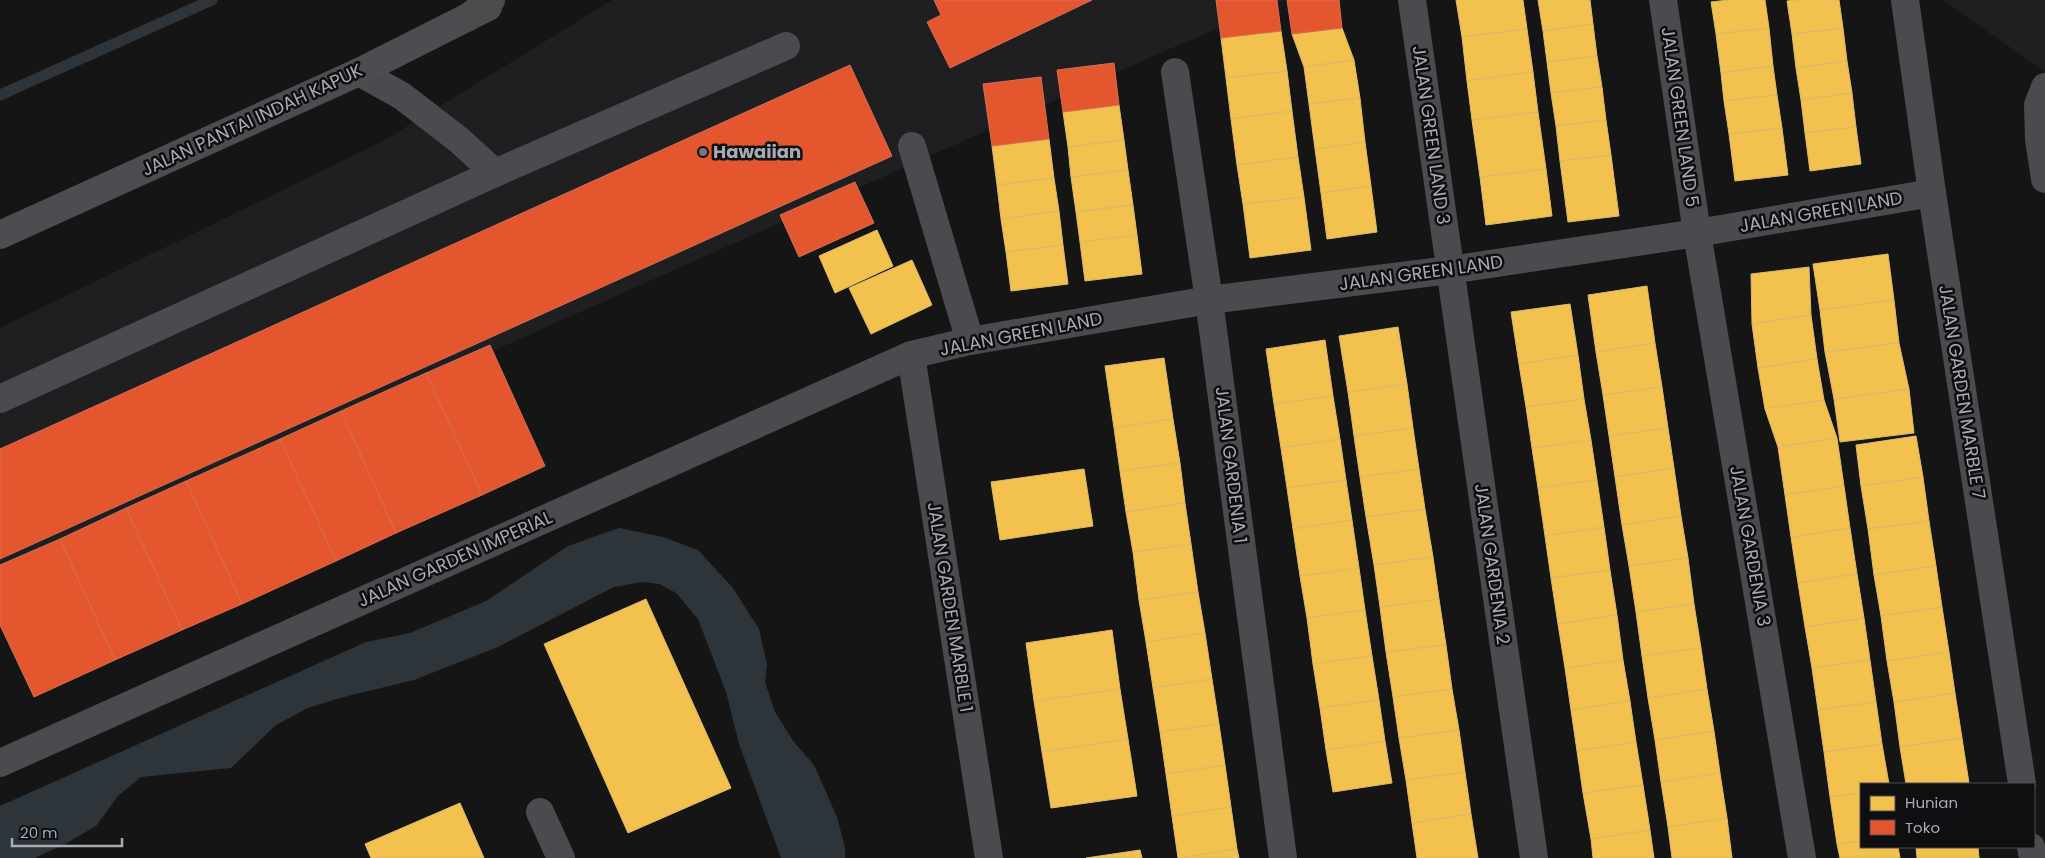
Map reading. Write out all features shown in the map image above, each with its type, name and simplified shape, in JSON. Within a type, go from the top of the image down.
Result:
[{"type":"highway","points":[[468,18],[491,0]]},
{"type":"main road","name":"JALAN PANTAI INDAH KAPUK","points":[[0,235],[359,72],[502,0]]},
{"type":"street","name":"JALAN GREEN LAND 3","points":[[1412,0],[1450,270]]},
{"type":"street","name":"JALAN GREEN LAND 5","points":[[1663,0],[1697,233]]},
{"type":"street","name":"JALAN GARDEN MARBLE 7","points":[[1905,0],[1932,193],[2022,783]]},
{"type":"street","points":[[0,398],[495,173],[786,46]]},
{"type":"street","points":[[359,72],[402,96],[459,140],[495,173]]},
{"type":"street","name":"JALAN GARDENIA 1","points":[[1175,72],[1210,300],[1283,858]]},
{"type":"street","points":[[2045,87],[2038,105],[2039,139],[2045,179]]},
{"type":"street","points":[[912,146],[970,341]]},
{"type":"street","name":"JALAN GREEN LAND","points":[[911,355],[970,341],[1210,300],[1450,270],[1697,233],[1932,193]]},
{"type":"street","name":"JALAN GARDENIA 3","points":[[1697,233],[1802,858]]},
{"type":"street","name":"JALAN GARDENIA 2","points":[[1450,270],[1534,858]]},
{"type":"street","name":"JALAN GARDEN IMPERIAL","points":[[0,763],[911,355]]},
{"type":"street","name":"JALAN GARDEN MARBLE 1","points":[[911,355],[989,858]]},
{"type":"street","points":[[540,812],[561,858]]},
{"type":"shaded area","points":[[612,0],[1285,0],[1165,51],[0,571],[0,328],[385,140]]},
{"type":"shaded area","points":[[1943,0],[2045,0],[2045,72]]},
{"type":"shaded area","points":[[619,528],[663,537],[698,550],[733,588],[759,629],[767,664],[765,682],[775,712],[794,742],[814,765],[837,817],[845,848],[845,858],[781,858],[739,744],[726,692],[698,619],[676,593],[659,584],[643,582],[614,587],[498,647],[414,680],[308,708],[276,725],[231,768],[141,777],[118,796],[96,826],[67,843],[35,858],[0,858],[0,806],[366,642],[410,633],[486,601],[568,546]]},
{"type":"building: Hunian","points":[[1456,0],[1523,0],[1527,29],[1462,37]]},
{"type":"building: Hunian","points":[[1538,0],[1590,0],[1593,24],[1543,31]]},
{"type":"building: Hunian","points":[[1765,0],[1769,28],[1716,34],[1711,2]]},
{"type":"building: Hunian","points":[[1839,0],[1843,28],[1792,34],[1787,1]]},
{"type":"building: Hunian","points":[[1593,24],[1597,56],[1547,62],[1543,31]]},
{"type":"building: Hunian","points":[[1342,28],[1354,60],[1304,67],[1292,34]]},
{"type":"building: Hunian","points":[[1769,28],[1773,66],[1721,73],[1716,34]]},
{"type":"building: Hunian","points":[[1843,28],[1847,61],[1796,68],[1792,34]]},
{"type":"building: Hunian","points":[[1527,29],[1533,72],[1467,81],[1462,37]]},
{"type":"building: Hunian","points":[[1281,31],[1287,71],[1226,78],[1221,38]]},
{"type":"building: Hunian","points":[[1597,56],[1602,87],[1551,93],[1547,62]]},
{"type":"building: Hunian","points":[[1354,60],[1360,98],[1309,104],[1304,67]]},
{"type":"building: Hunian","points":[[1847,61],[1852,93],[1801,100],[1796,68]]},
{"type":"building: Hunian","points":[[1773,66],[1777,95],[1724,101],[1721,73]]},
{"type":"building: Hunian","points":[[1287,71],[1292,111],[1231,119],[1226,78]]},
{"type":"building: Hunian","points":[[1533,72],[1538,112],[1472,120],[1467,81]]},
{"type":"building: Hunian","points":[[1602,87],[1606,120],[1556,126],[1551,93]]},
{"type":"building: Hunian","points":[[1852,93],[1856,127],[1805,133],[1801,100]]},
{"type":"building: Hunian","points":[[1777,95],[1782,128],[1729,134],[1724,101]]},
{"type":"building: Hunian","points":[[1360,98],[1365,142],[1315,149],[1309,104]]},
{"type":"building: Hunian","points":[[1119,105],[1124,140],[1068,147],[1063,112]]},
{"type":"building: Hunian","points":[[1292,111],[1298,157],[1237,165],[1231,119]]},
{"type":"building: Hunian","points":[[1538,112],[1546,169],[1480,177],[1472,120]]},
{"type":"building: Hunian","points":[[1606,120],[1611,155],[1560,161],[1556,126]]},
{"type":"building: Hunian","points":[[1856,127],[1861,164],[1810,171],[1805,133]]},
{"type":"building: Hunian","points":[[1782,128],[1788,175],[1735,181],[1729,134]]},
{"type":"building: Hunian","points":[[1049,139],[1054,178],[997,185],[992,146]]},
{"type":"building: Hunian","points":[[1124,140],[1128,170],[1071,177],[1068,147]]},
{"type":"building: Hunian","points":[[1365,142],[1371,186],[1321,193],[1315,149]]},
{"type":"building: Hunian","points":[[1611,155],[1619,216],[1568,222],[1560,161]]},
{"type":"building: Hunian","points":[[1298,157],[1304,197],[1243,204],[1237,165]]},
{"type":"building: Hunian","points":[[1546,169],[1552,216],[1486,225],[1480,177]]},
{"type":"building: Hunian","points":[[1128,170],[1133,205],[1076,212],[1071,177]]},
{"type":"building: Hunian","points":[[1054,178],[1059,211],[1001,219],[997,185]]},
{"type":"building: Hunian","points":[[1371,186],[1377,232],[1327,239],[1321,193]]},
{"type":"building: Hunian","points":[[1304,197],[1311,250],[1250,258],[1243,204]]},
{"type":"building: Hunian","points":[[1133,205],[1137,235],[1080,242],[1076,212]]},
{"type":"building: Hunian","points":[[1059,211],[1063,245],[1006,252],[1001,219]]},
{"type":"building: Hunian","points":[[877,230],[893,266],[835,293],[819,256]]},
{"type":"building: Hunian","points":[[1137,235],[1142,274],[1085,281],[1080,242]]},
{"type":"building: Hunian","points":[[1063,245],[1068,284],[1011,291],[1006,252]]},
{"type":"building: Hunian","points":[[1888,254],[1894,300],[1820,310],[1813,264]]},
{"type":"building: Hunian","points":[[912,260],[932,305],[871,334],[849,288]]},
{"type":"building: Hunian","points":[[1809,267],[1811,315],[1752,324],[1751,274]]},
{"type":"building: Hunian","points":[[1647,286],[1655,343],[1596,352],[1588,295]]},
{"type":"building: Hunian","points":[[1894,300],[1899,343],[1825,352],[1820,310]]},
{"type":"building: Hunian","points":[[1570,304],[1578,355],[1519,364],[1511,312]]},
{"type":"building: Hunian","points":[[1811,315],[1817,359],[1758,368],[1752,324]]},
{"type":"building: Hunian","points":[[1398,327],[1407,384],[1348,392],[1339,336]]},
{"type":"building: Hunian","points":[[1325,340],[1333,396],[1274,404],[1266,349]]},
{"type":"building: Hunian","points":[[1655,343],[1662,387],[1603,395],[1596,352]]},
{"type":"building: Hunian","points":[[1899,343],[1909,389],[1834,399],[1825,352]]},
{"type":"building: Hunian","points":[[1578,355],[1584,399],[1526,407],[1519,364]]},
{"type":"building: Hunian","points":[[1164,358],[1173,419],[1114,428],[1105,366]]},
{"type":"building: Hunian","points":[[1817,359],[1824,400],[1765,409],[1758,368]]},
{"type":"building: Hunian","points":[[1407,384],[1413,428],[1354,436],[1348,392]]},
{"type":"building: Hunian","points":[[1662,387],[1668,428],[1609,436],[1603,395]]},
{"type":"building: Hunian","points":[[1909,389],[1914,433],[1840,442],[1834,399]]},
{"type":"building: Hunian","points":[[1333,396],[1340,439],[1281,448],[1274,404]]},
{"type":"building: Hunian","points":[[1584,399],[1591,440],[1532,448],[1526,407]]},
{"type":"building: Hunian","points":[[1824,400],[1837,438],[1778,447],[1765,409]]},
{"type":"building: Hunian","points":[[1173,419],[1180,463],[1120,471],[1114,428]]},
{"type":"building: Hunian","points":[[1413,428],[1419,469],[1360,477],[1354,436]]},
{"type":"building: Hunian","points":[[1668,428],[1674,468],[1615,477],[1609,436]]},
{"type":"building: Hunian","points":[[1916,436],[1923,477],[1861,486],[1856,445]]},
{"type":"building: Hunian","points":[[1837,438],[1844,486],[1785,495],[1778,447]]},
{"type":"building: Hunian","points":[[1340,439],[1346,480],[1287,488],[1281,448]]},
{"type":"building: Hunian","points":[[1591,440],[1597,480],[1538,488],[1532,448]]},
{"type":"building: Hunian","points":[[1180,463],[1185,503],[1126,512],[1120,471]]},
{"type":"building: Hunian","points":[[1674,468],[1681,516],[1622,525],[1615,477]]},
{"type":"building: Hunian","points":[[1084,469],[1093,526],[1000,540],[991,482]]},
{"type":"building: Hunian","points":[[1419,469],[1425,509],[1366,517],[1360,477]]},
{"type":"building: Hunian","points":[[1923,477],[1929,521],[1868,529],[1861,486]]},
{"type":"building: Hunian","points":[[1346,480],[1352,520],[1293,529],[1287,488]]},
{"type":"building: Hunian","points":[[1597,480],[1604,527],[1545,536],[1538,488]]},
{"type":"building: Hunian","points":[[1844,486],[1850,528],[1791,537],[1785,495]]},
{"type":"building: Hunian","points":[[1185,503],[1191,544],[1133,552],[1126,512]]},
{"type":"building: Hunian","points":[[1425,509],[1433,557],[1374,565],[1366,517]]},
{"type":"building: Hunian","points":[[1681,516],[1688,558],[1629,566],[1622,525]]},
{"type":"building: Hunian","points":[[1352,520],[1359,568],[1300,576],[1293,529]]},
{"type":"building: Hunian","points":[[1929,521],[1936,566],[1874,575],[1868,529]]},
{"type":"building: Hunian","points":[[1604,527],[1610,570],[1551,578],[1545,536]]},
{"type":"building: Hunian","points":[[1850,528],[1857,574],[1798,583],[1791,537]]},
{"type":"building: Hunian","points":[[1191,544],[1198,592],[1139,600],[1133,552]]},
{"type":"building: Hunian","points":[[1433,557],[1439,599],[1380,607],[1374,565]]},
{"type":"building: Hunian","points":[[1688,558],[1694,604],[1636,612],[1629,566]]},
{"type":"building: Hunian","points":[[1936,566],[1942,607],[1881,616],[1874,575]]},
{"type":"building: Hunian","points":[[1359,568],[1365,610],[1307,618],[1300,576]]},
{"type":"building: Hunian","points":[[1610,570],[1617,615],[1558,624],[1551,578]]},
{"type":"building: Hunian","points":[[1857,574],[1864,618],[1805,627],[1798,583]]},
{"type":"building: Hunian","points":[[1198,592],[1205,633],[1146,642],[1139,600]]},
{"type":"building: Hunian","points":[[646,599],[731,788],[628,833],[544,644]]},
{"type":"building: Hunian","points":[[1439,599],[1446,645],[1386,652],[1380,607]]},
{"type":"building: Hunian","points":[[1694,604],[1701,648],[1642,656],[1636,612]]},
{"type":"building: Hunian","points":[[1942,607],[1949,652],[1887,661],[1881,616]]},
{"type":"building: Hunian","points":[[1365,610],[1372,656],[1313,664],[1307,618]]},
{"type":"building: Hunian","points":[[1617,615],[1623,660],[1565,668],[1558,624]]},
{"type":"building: Hunian","points":[[1864,618],[1870,660],[1812,668],[1805,627]]},
{"type":"building: Hunian","points":[[1112,630],[1120,689],[1034,701],[1026,643]]},
{"type":"building: Hunian","points":[[1205,633],[1212,679],[1153,688],[1146,642]]},
{"type":"building: Hunian","points":[[1446,645],[1452,689],[1393,697],[1386,652]]},
{"type":"building: Hunian","points":[[1701,648],[1707,689],[1648,698],[1642,656]]},
{"type":"building: Hunian","points":[[1949,652],[1955,693],[1894,702],[1887,661]]},
{"type":"building: Hunian","points":[[1372,656],[1379,700],[1320,708],[1313,664]]},
{"type":"building: Hunian","points":[[1623,660],[1630,701],[1571,710],[1565,668]]},
{"type":"building: Hunian","points":[[1870,660],[1876,702],[1818,710],[1812,668]]},
{"type":"building: Hunian","points":[[1212,679],[1219,724],[1160,732],[1153,688]]},
{"type":"building: Hunian","points":[[1120,689],[1128,739],[1042,752],[1034,701]]},
{"type":"building: Hunian","points":[[1452,689],[1459,730],[1399,738],[1393,697]]},
{"type":"building: Hunian","points":[[1707,689],[1714,731],[1655,740],[1648,698]]},
{"type":"building: Hunian","points":[[1955,693],[1962,738],[1900,747],[1894,702]]},
{"type":"building: Hunian","points":[[1379,700],[1385,741],[1326,750],[1320,708]]},
{"type":"building: Hunian","points":[[1630,701],[1636,742],[1577,751],[1571,710]]},
{"type":"building: Hunian","points":[[1876,702],[1882,744],[1824,752],[1818,710]]},
{"type":"building: Hunian","points":[[1219,724],[1225,765],[1166,774],[1160,732]]},
{"type":"building: Hunian","points":[[1459,730],[1465,772],[1406,780],[1399,738]]},
{"type":"building: Hunian","points":[[1714,731],[1720,773],[1661,782],[1655,740]]},
{"type":"building: Hunian","points":[[1962,738],[1969,783],[1906,783],[1900,747]]},
{"type":"building: Hunian","points":[[1128,739],[1137,796],[1051,808],[1042,752]]},
{"type":"building: Hunian","points":[[1385,741],[1392,783],[1333,792],[1326,750]]},
{"type":"building: Hunian","points":[[1636,742],[1643,785],[1583,793],[1577,751]]},
{"type":"building: Hunian","points":[[1882,744],[1889,783],[1860,783],[1860,793],[1830,797],[1824,752]]},
{"type":"building: Hunian","points":[[1225,765],[1231,807],[1172,816],[1166,774]]},
{"type":"building: Hunian","points":[[1465,772],[1471,814],[1412,823],[1406,780]]},
{"type":"building: Hunian","points":[[1720,773],[1727,818],[1668,827],[1661,782]]},
{"type":"building: Hunian","points":[[1643,785],[1650,830],[1591,839],[1583,793]]},
{"type":"building: Hunian","points":[[1860,793],[1860,841],[1837,844],[1830,797]]},
{"type":"building: Hunian","points":[[460,803],[484,858],[371,858],[365,844]]},
{"type":"building: Hunian","points":[[1231,807],[1237,849],[1178,858],[1172,816]]},
{"type":"building: Hunian","points":[[1471,814],[1478,858],[1417,858],[1412,823]]},
{"type":"building: Hunian","points":[[1727,818],[1732,858],[1672,858],[1668,827]]},
{"type":"building: Hunian","points":[[1650,830],[1654,858],[1593,858],[1591,839]]},
{"type":"building: Hunian","points":[[1860,841],[1860,848],[1898,848],[1900,858],[1840,858],[1837,844]]},
{"type":"building: Hunian","points":[[1916,848],[1978,848],[1979,858],[1917,858]]},
{"type":"building: Hunian","points":[[1237,849],[1239,858],[1179,858]]},
{"type":"building: Hunian","points":[[1140,850],[1142,858],[1086,858]]},
{"type":"building: Toko","points":[[934,0],[1092,0],[950,68],[927,22],[941,15]]},
{"type":"building: Toko","points":[[1216,0],[1277,0],[1281,31],[1221,38]]},
{"type":"building: Toko","points":[[1287,0],[1339,0],[1342,28],[1292,34]]},
{"type":"building: Toko","points":[[1114,63],[1119,105],[1063,112],[1057,70]]},
{"type":"building: Toko","points":[[850,65],[892,156],[0,559],[0,449]]},
{"type":"building: Toko","points":[[1041,77],[1049,139],[992,146],[983,84]]},
{"type":"building: Toko","points":[[855,182],[874,223],[799,257],[780,215]]},
{"type":"building: Toko","points":[[490,345],[545,466],[482,495],[426,373]]},
{"type":"building: Toko","points":[[426,373],[482,495],[396,533],[341,411]]},
{"type":"building: Toko","points":[[341,411],[396,533],[336,561],[280,439]]},
{"type":"building: Toko","points":[[280,439],[336,561],[242,604],[186,481]]},
{"type":"building: Toko","points":[[186,481],[242,604],[182,630],[126,508]]},
{"type":"building: Toko","points":[[126,508],[182,630],[115,660],[60,539]]},
{"type":"building: Toko","points":[[60,539],[115,660],[34,697],[0,625],[0,565]]},
{"type":"waterway","points":[[0,95],[212,0]]},
{"type":"place","name":"Hawaiian","points":[[703,152]]}]
